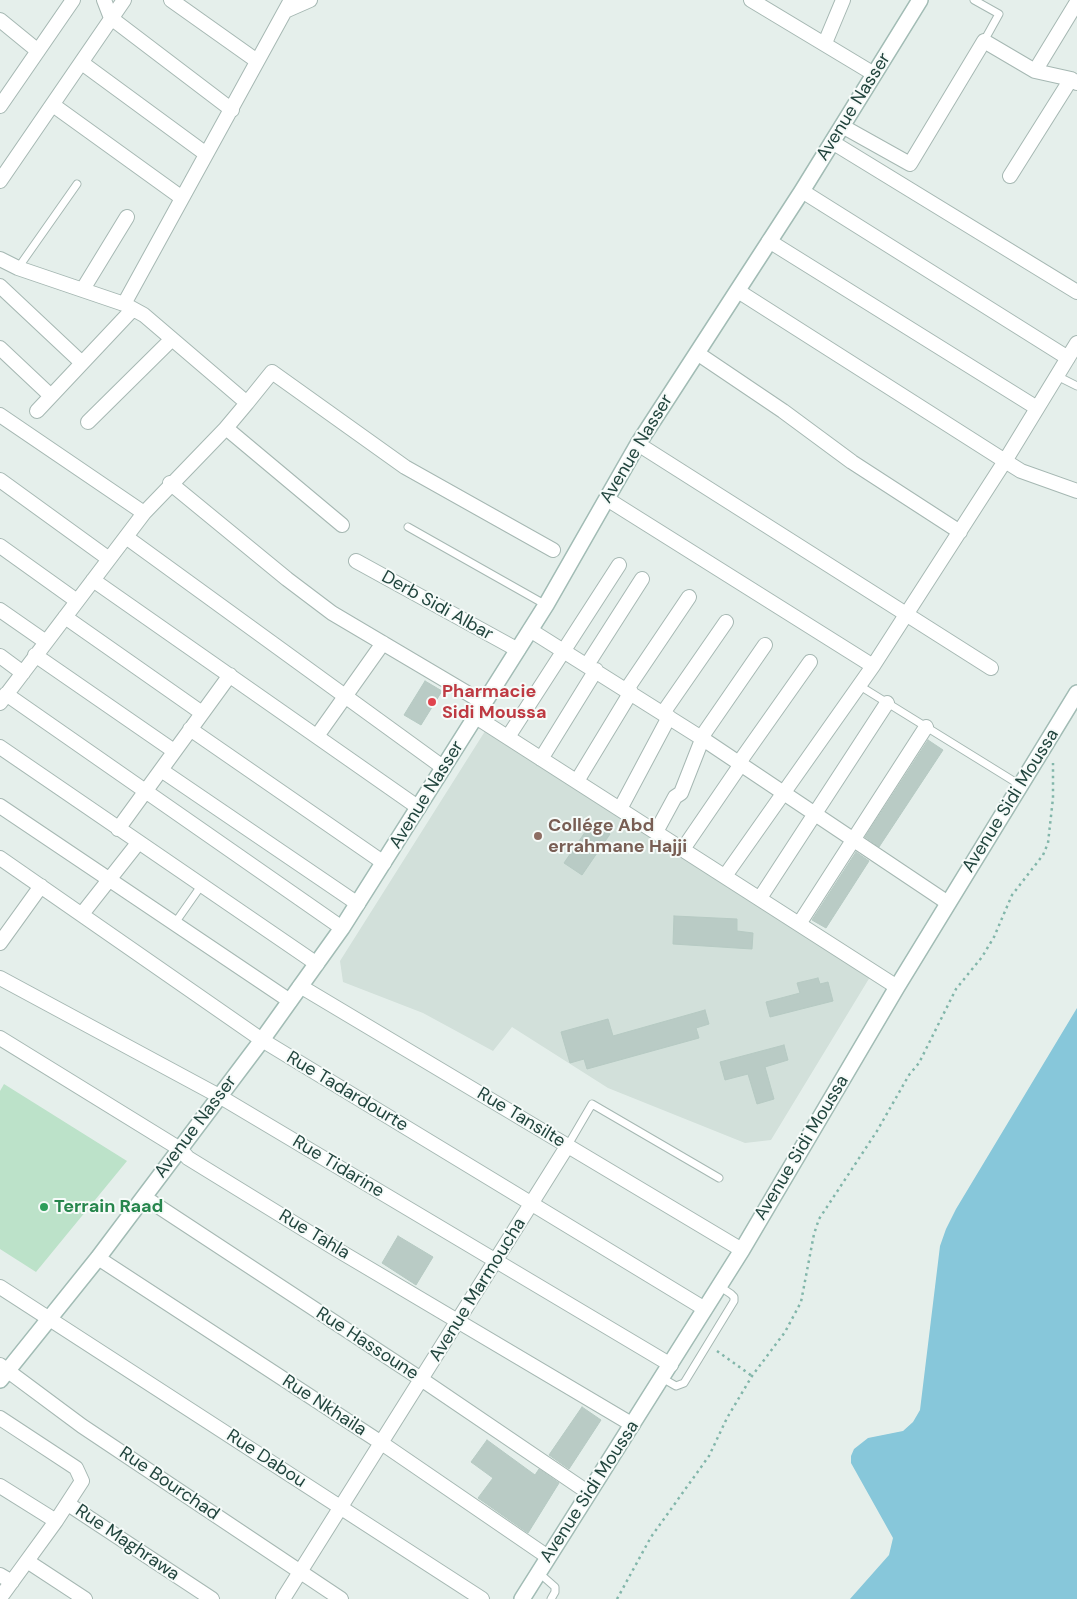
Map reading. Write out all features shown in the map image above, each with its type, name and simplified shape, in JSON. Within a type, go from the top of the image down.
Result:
[{"type":"street","points":[[104,0],[111,18],[232,110]]},
{"type":"street","points":[[0,181],[124,0]]},
{"type":"street","points":[[172,0],[257,61]]},
{"type":"street","points":[[37,411],[82,363],[129,306],[182,198],[288,5],[310,0]]},
{"type":"street","points":[[751,0],[874,74]]},
{"type":"street","points":[[825,44],[843,0]]},
{"type":"street","name":"Avenue Nasser","points":[[2,1372],[49,1320],[98,1258],[262,1040],[342,928],[546,605],[638,444],[802,191],[920,0]]},
{"type":"street","points":[[2,99],[38,51],[70,1]]},
{"type":"street","points":[[1035,71],[1077,2]]},
{"type":"street","points":[[0,20],[38,51]]},
{"type":"street","points":[[842,126],[910,164],[984,41],[1035,71],[1074,81],[1010,176]]},
{"type":"street","points":[[82,63],[206,154]]},
{"type":"street","points":[[53,105],[182,198]]},
{"type":"street","points":[[832,142],[1077,292]]},
{"type":"street","points":[[802,191],[1068,358]]},
{"type":"street","points":[[83,289],[127,216]]},
{"type":"street","points":[[769,242],[1036,408]]},
{"type":"street","points":[[6,266],[83,289],[129,306],[172,339],[246,403]]},
{"type":"street","points":[[0,286],[82,363]]},
{"type":"street","points":[[738,290],[1005,461],[1022,471],[1077,491]]},
{"type":"street","points":[[88,422],[172,339]]},
{"type":"street","points":[[725,876],[860,686],[1005,461],[1077,343]]},
{"type":"street","points":[[0,348],[51,396]]},
{"type":"street","points":[[697,353],[783,411],[852,462],[960,532]]},
{"type":"street","points":[[342,928],[146,792],[3,699],[144,513],[170,483],[226,428],[272,372],[405,467],[572,561]]},
{"type":"street","points":[[0,415],[144,513]]},
{"type":"street","points":[[226,428],[342,525]]},
{"type":"street","points":[[638,444],[991,668]]},
{"type":"street","points":[[0,480],[109,559]]},
{"type":"street","points":[[170,483],[287,580],[332,613],[484,703]]},
{"type":"street","points":[[607,499],[873,666]]},
{"type":"street","points":[[126,537],[444,768]]},
{"type":"street","points":[[0,546],[77,600]]},
{"type":"street","name":"Derb Sidi Albar","points":[[356,561],[518,650]]},
{"type":"street","points":[[508,738],[619,565]]},
{"type":"street","points":[[541,759],[642,579]]},
{"type":"street","points":[[93,580],[419,808]]},
{"type":"street","points":[[577,781],[629,691],[689,597]]},
{"type":"street","points":[[0,610],[46,642]]},
{"type":"street","points":[[65,617],[202,713]]},
{"type":"street","points":[[620,809],[666,715],[726,622]]},
{"type":"street","points":[[530,630],[703,739],[948,903]]},
{"type":"street","points":[[317,736],[383,643]]},
{"type":"street","points":[[656,832],[675,797],[681,793],[705,732],[765,645]]},
{"type":"street","points":[[36,655],[174,751]]},
{"type":"street","points":[[0,656],[23,673]]},
{"type":"street","points":[[683,849],[810,662]]},
{"type":"street","points":[[118,829],[230,675]]},
{"type":"street","name":"Avenue Sidi Moussa","points":[[522,1599],[742,1250],[897,987],[1020,785],[1048,752],[1077,693]]},
{"type":"street","points":[[760,898],[887,703]]},
{"type":"street","points":[[476,717],[897,987]]},
{"type":"street","points":[[799,924],[852,838],[926,727]]},
{"type":"street","points":[[190,729],[384,863]]},
{"type":"street","points":[[0,747],[317,964]]},
{"type":"street","points":[[161,770],[358,904]]},
{"type":"street","points":[[0,806],[290,1001]]},
{"type":"street","points":[[82,914],[138,843]]},
{"type":"street","name":"Rue Tadardourte","points":[[0,858],[262,1040],[705,1309]]},
{"type":"street","points":[[0,943],[41,886]]},
{"type":"street","name":"Rue Tidarine","points":[[0,978],[219,1096],[671,1365]]},
{"type":"street","name":"Rue Tansilte","points":[[300,986],[742,1250]]},
{"type":"street","name":"Rue Tahla","points":[[0,1038],[180,1149],[188,1158],[633,1425]]},
{"type":"street","name":"Avenue Marmoucha","points":[[283,1599],[343,1508],[421,1379],[460,1321],[568,1145]]},
{"type":"street","name":"Rue Hassoune","points":[[144,1197],[421,1379],[589,1493]]},
{"type":"street","name":"Rue Nkhaila","points":[[98,1258],[383,1444],[548,1557]]},
{"type":"street","name":"Rue Dabou","points":[[0,1287],[482,1599]]},
{"type":"street","name":"Rue Bourchad","points":[[2,1372],[341,1599]]},
{"type":"street","points":[[0,1418],[76,1468],[82,1481],[28,1561],[6,1578],[0,1598]]},
{"type":"street","points":[[0,1486],[56,1521]]},
{"type":"street","name":"Rue Maghrawa","points":[[68,1504],[212,1599]]},
{"type":"street","points":[[28,1561],[85,1599]]},
{"type":"lane","points":[[974,0],[999,14],[984,41]]},
{"type":"lane","points":[[6,266],[77,184]]},
{"type":"lane","points":[[1056,376],[1077,386]]},
{"type":"lane","points":[[408,527],[546,605]]},
{"type":"lane","points":[[860,686],[1020,785]]},
{"type":"lane","points":[[175,923],[201,886]]},
{"type":"lane","name":"Avenue Marmoucha","points":[[568,1145],[592,1104],[719,1178]]},
{"type":"lane","points":[[662,1378],[680,1386],[708,1344],[734,1301],[734,1297],[731,1294],[719,1286]]},
{"type":"lane","points":[[538,1572],[555,1587],[555,1592],[551,1599]]},
{"type":"path","points":[[617,1599],[651,1536],[709,1456],[727,1418],[752,1376],[785,1332],[801,1302],[814,1234],[819,1219],[877,1131],[909,1075],[919,1063],[956,989],[982,958],[994,937],[1012,895],[1043,855],[1048,843],[1053,798],[1053,764],[1048,752]]},
{"type":"path","points":[[708,1344],[752,1376]]},
{"type":"shaded area","name":"Collége Abd errahmane Hajji","points":[[487,728],[873,972],[771,1140],[745,1143],[608,1088],[512,1027],[493,1051],[423,1013],[343,982],[340,961]]},
{"type":"green space","name":"Terrain Raad","points":[[4,1084],[127,1161],[36,1272],[0,1249],[0,1091]]},
{"type":"water","points":[[1077,1008],[1077,1599],[850,1599],[889,1555],[893,1538],[851,1463],[851,1456],[854,1449],[868,1438],[903,1431],[913,1422],[920,1410],[940,1246],[946,1229],[956,1209]]},
{"type":"building","points":[[425,681],[442,691],[421,725],[404,715]]},
{"type":"building","points":[[928,740],[943,750],[879,847],[865,837]]},
{"type":"building","points":[[592,822],[610,834],[582,875],[564,863]]},
{"type":"building","points":[[856,852],[869,861],[826,928],[812,920]]},
{"type":"building","points":[[674,916],[737,919],[737,931],[753,933],[752,949],[673,944]]},
{"type":"building","points":[[818,978],[820,984],[828,982],[833,1001],[770,1017],[766,1002],[800,993],[797,983]]},
{"type":"building","points":[[705,1010],[709,1024],[696,1028],[699,1038],[587,1069],[584,1059],[570,1063],[561,1032],[608,1019],[613,1036]]},
{"type":"building","points":[[784,1045],[788,1060],[765,1067],[774,1099],[757,1104],[748,1074],[725,1080],[720,1062]]},
{"type":"building","points":[[398,1236],[433,1257],[416,1285],[382,1263]]},
{"type":"building","points":[[582,1407],[601,1420],[569,1469],[549,1455]]},
{"type":"building","points":[[487,1440],[535,1475],[539,1469],[559,1483],[528,1533],[478,1498],[493,1478],[471,1462]]},
{"type":"place","name":"Pharmacie Sidi Moussa","points":[[432,702]]},
{"type":"place","name":"Collége Abd errahmane Hajji","points":[[538,836]]},
{"type":"place","name":"Terrain Raad","points":[[44,1207]]}]
